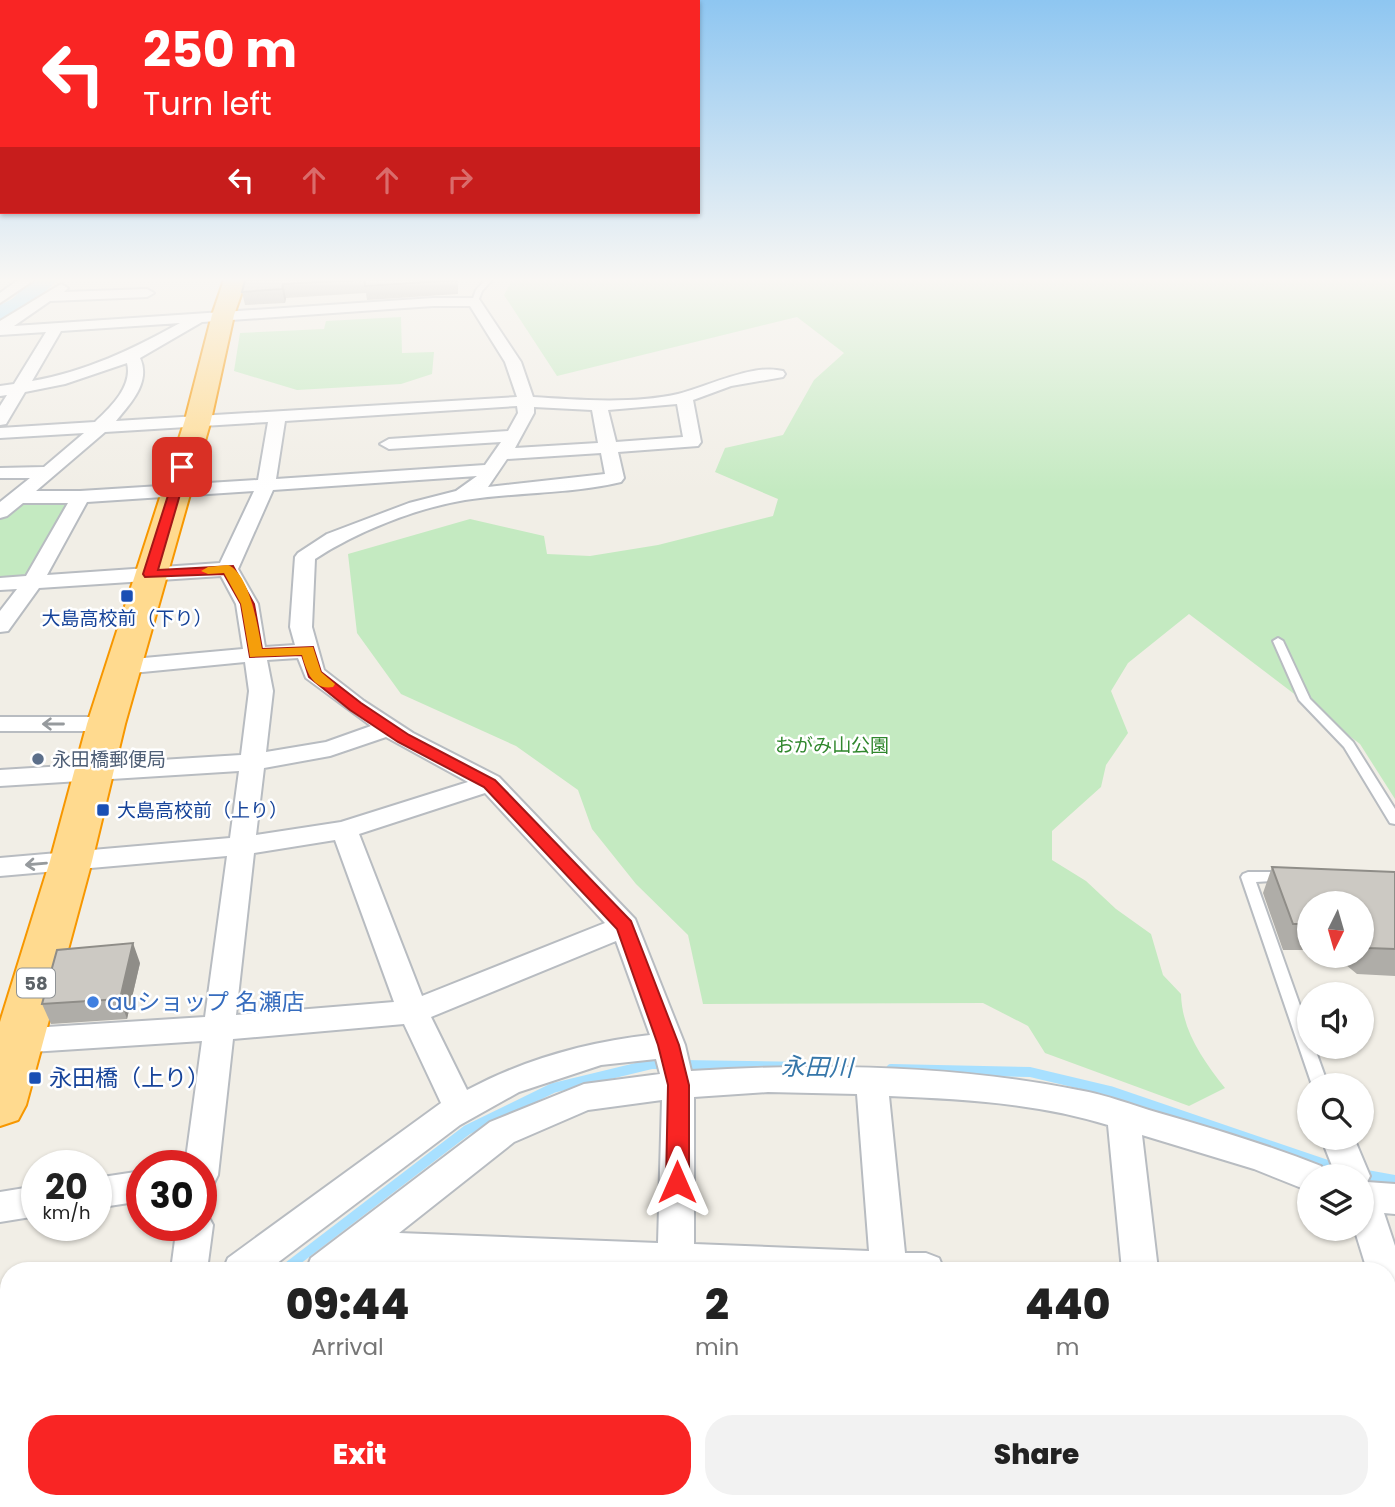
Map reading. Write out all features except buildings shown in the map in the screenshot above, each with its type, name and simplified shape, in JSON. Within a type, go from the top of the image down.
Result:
[{"type":"highway","name":"58","points":[[0,1105],[10,1041],[71,861],[122,667],[198,420],[209,350]]},
{"type":"street","points":[[0,420],[42,350]]},
{"type":"street","points":[[0,391],[90,372],[143,350]]},
{"type":"street","points":[[463,495],[480,485],[526,414],[525,390],[505,350]]},
{"type":"street","points":[[0,512],[49,472],[127,396],[135,382],[136,363],[131,356]]},
{"type":"street","points":[[0,433],[525,401],[599,406],[684,398],[727,382],[777,374]]},
{"type":"street","points":[[16,497],[80,497],[386,477],[608,447],[692,442],[684,398]]},
{"type":"street","points":[[599,406],[614,478],[463,495],[416,507],[334,538],[305,557],[301,627],[314,673],[389,728],[490,783],[625,926],[668,1045],[678,1085],[676,1262]]},
{"type":"street","points":[[386,477],[393,409]]},
{"type":"street","points":[[228,569],[266,484],[277,416]]},
{"type":"street","points":[[389,444],[513,436]]},
{"type":"street","points":[[0,473],[49,472]]},
{"type":"street","points":[[0,626],[33,582],[80,497]]},
{"type":"street","points":[[0,584],[228,569]]},
{"type":"street","points":[[204,1150],[261,691],[247,604],[228,569]]},
{"type":"street","points":[[122,667],[308,650]]},
{"type":"street","points":[[0,724],[106,724]]},
{"type":"street","points":[[0,778],[252,762],[330,749],[389,728]]},
{"type":"street","points":[[0,867],[242,846],[344,830],[490,783]]},
{"type":"street","points":[[344,830],[414,1012],[460,1109]]},
{"type":"street","points":[[10,1041],[414,1012],[625,926]]},
{"type":"street","points":[[252,1262],[460,1109],[508,1083],[601,1053],[668,1045]]},
{"type":"street","points":[[335,1262],[502,1132],[584,1097],[678,1085],[768,1079],[973,1087],[1080,1102],[1260,1157],[1297,1171]]},
{"type":"street","points":[[872,1082],[888,1262]]},
{"type":"street","points":[[1123,1114],[1139,1262]]},
{"type":"street","points":[[1374,1198],[1395,1199]]},
{"type":"street","points":[[0,1206],[21,1203]]},
{"type":"street","points":[[1374,1236],[1382,1262]]},
{"type":"street","points":[[190,1262],[193,1241]]},
{"type":"street","points":[[357,1247],[431,1260],[529,1262]]},
{"type":"lane","points":[[1278,641],[1305,700],[1349,745],[1395,820]]},
{"type":"lane","points":[[1302,877],[1248,877],[1316,1073]]},
{"type":"green space","points":[[237,350],[434,352],[432,374],[401,384],[297,390],[234,371]]},
{"type":"green space","name":"おがみ山公園","points":[[540,350],[661,350],[557,376]]},
{"type":"green space","name":"おがみ山公園","points":[[841,350],[1395,350],[1395,799],[1360,744],[1189,614],[1128,663],[1111,691],[1128,733],[1106,765],[1101,787],[1052,831],[1052,860],[1086,881],[1116,909],[1151,934],[1163,975],[1181,994],[1185,1020],[1195,1044],[1225,1088],[1189,1106],[1045,1053],[1028,1026],[983,1003],[703,1004],[688,935],[636,884],[592,829],[578,790],[516,746],[401,694],[357,633],[348,554],[470,519],[544,536],[547,554],[590,556],[658,545],[773,516],[778,499],[715,472],[725,448],[783,435],[814,380],[844,353]]},
{"type":"green space","points":[[76,499],[30,579],[0,581],[0,513],[15,500]]},
{"type":"waterway","name":"永田川","points":[[294,1262],[467,1130],[553,1088],[652,1064],[665,1064],[649,1065]]},
{"type":"waterway","name":"永田川","points":[[681,1065],[812,1067]]},
{"type":"waterway","name":"永田川","points":[[891,1069],[1030,1072],[1110,1091],[1324,1164]]},
{"type":"waterway","name":"永田川","points":[[1374,1176],[1395,1180]]},
{"type":"slow traffic","points":[[208,571],[228,569],[247,604],[255,654],[308,650],[314,673],[328,684]]},
{"type":"place","name":"大島高校前（下り）","points":[[127,596]]},
{"type":"place","name":"永田橋郵便局","points":[[38,759]]},
{"type":"place","name":"大島高校前（上り）","points":[[103,810]]},
{"type":"place","name":"auショップ 名瀬店","points":[[93,1002]]},
{"type":"place","name":"永田橋（上り）","points":[[35,1078]]},
{"type":"route","points":[[182,467],[150,574],[228,569],[247,604],[255,654],[308,650],[314,673],[356,706],[404,738],[490,783],[625,926],[668,1045],[678,1085],[677,1182]]}]
